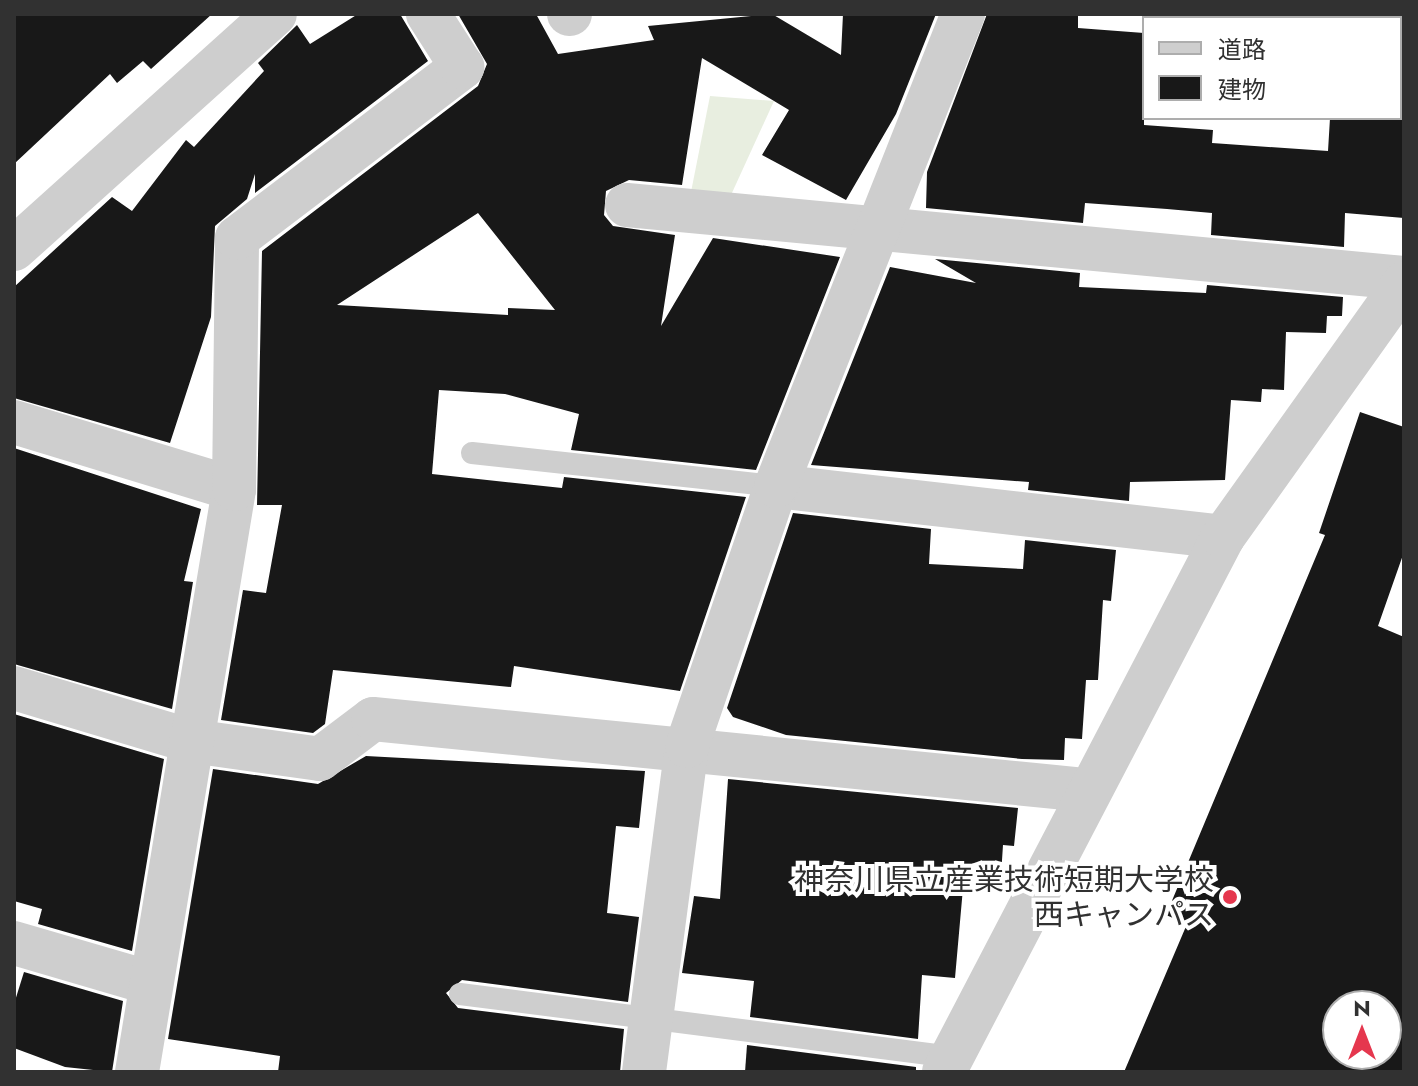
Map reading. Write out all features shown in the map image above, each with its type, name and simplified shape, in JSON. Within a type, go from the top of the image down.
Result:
[{"type":"street","points":[[14,249],[275,14]]},
{"type":"street","points":[[137,1072],[234,489],[237,238],[462,67],[428,14]]},
{"type":"street","points":[[644,1072],[687,746],[776,486],[963,14]]},
{"type":"street","points":[[627,205],[881,226],[1404,280],[1223,537],[1086,790],[947,1065]]},
{"type":"street","points":[[14,422],[234,489]]},
{"type":"street","points":[[776,486],[1223,537]]},
{"type":"street","points":[[14,688],[191,741],[320,759],[373,719],[687,746],[1086,790]]},
{"type":"street","points":[[14,943],[151,983]]},
{"type":"lane","points":[[472,453],[776,486]]},
{"type":"lane","points":[[460,994],[947,1065]]},
{"type":"shaded area","points":[[710,96],[774,101],[731,195],[691,192]]},
{"type":"building","points":[[14,14],[212,14],[151,69],[143,61],[117,83],[110,74],[14,164]]},
{"type":"building","points":[[358,14],[400,14],[428,61],[255,193],[255,174],[247,199],[215,226],[211,317],[170,443],[14,398],[14,287],[112,197],[132,211],[186,140],[194,147],[264,71],[258,63],[297,25],[310,44]]},
{"type":"building","points":[[458,14],[536,14],[558,54],[654,40],[648,26],[772,14],[841,55],[843,14],[936,14],[896,114],[846,200],[762,155],[789,110],[702,58],[682,185],[629,180],[606,191],[604,215],[613,226],[675,235],[661,326],[713,238],[840,257],[756,470],[571,450],[579,414],[505,394],[439,390],[432,474],[562,488],[564,477],[746,497],[680,691],[514,666],[511,687],[333,670],[325,724],[313,733],[221,720],[243,590],[266,593],[282,505],[257,505],[262,251],[478,86],[487,64]],"holes":[[[478,213],[555,310],[508,308],[508,315],[337,305]]]},
{"type":"building","points":[[987,14],[1078,14],[1078,28],[1142,33],[1144,125],[1213,130],[1212,143],[1328,151],[1330,120],[1404,118],[1404,218],[1345,213],[1344,247],[1211,235],[1212,213],[1085,203],[1083,223],[926,208],[927,172]]},
{"type":"building","points":[[935,259],[1080,273],[1079,287],[1206,293],[1207,285],[1343,297],[1342,316],[1327,316],[1326,333],[1286,332],[1284,390],[1262,389],[1261,402],[1231,400],[1225,480],[1130,482],[1129,501],[1028,490],[1029,482],[811,465],[890,267],[976,283]]},
{"type":"building","points":[[1360,412],[1404,427],[1404,552],[1378,626],[1404,637],[1404,1072],[1124,1072],[1187,924],[1166,915],[1325,535],[1319,533]]},
{"type":"building","points":[[14,448],[201,509],[184,581],[193,582],[172,709],[14,664]]},
{"type":"building","points":[[793,513],[931,529],[929,564],[1023,569],[1025,540],[1116,550],[1111,601],[1103,600],[1098,680],[1086,680],[1082,739],[1065,738],[1064,760],[1022,759],[786,735],[733,717],[727,708]]},
{"type":"building","points":[[14,714],[164,759],[132,951],[38,924],[42,909],[14,901]]},
{"type":"building","points":[[366,756],[645,771],[639,828],[616,826],[607,913],[639,917],[628,1002],[462,980],[446,993],[458,1008],[624,1029],[620,1072],[278,1072],[280,1056],[168,1039],[213,769],[318,784]]},
{"type":"building","points":[[728,779],[1018,808],[1014,846],[1003,845],[1000,891],[963,888],[955,978],[922,975],[918,1039],[750,1017],[754,981],[682,973],[694,896],[720,899]]},
{"type":"building","points":[[24,972],[123,1001],[112,1072],[65,1067],[14,1048],[14,1004]]},
{"type":"building","points":[[747,1045],[916,1067],[916,1072],[745,1072]]},
{"type":"place","name":"神奈川県立産業技術短期大学校 西キャンパス","points":[[1230,897]]}]
